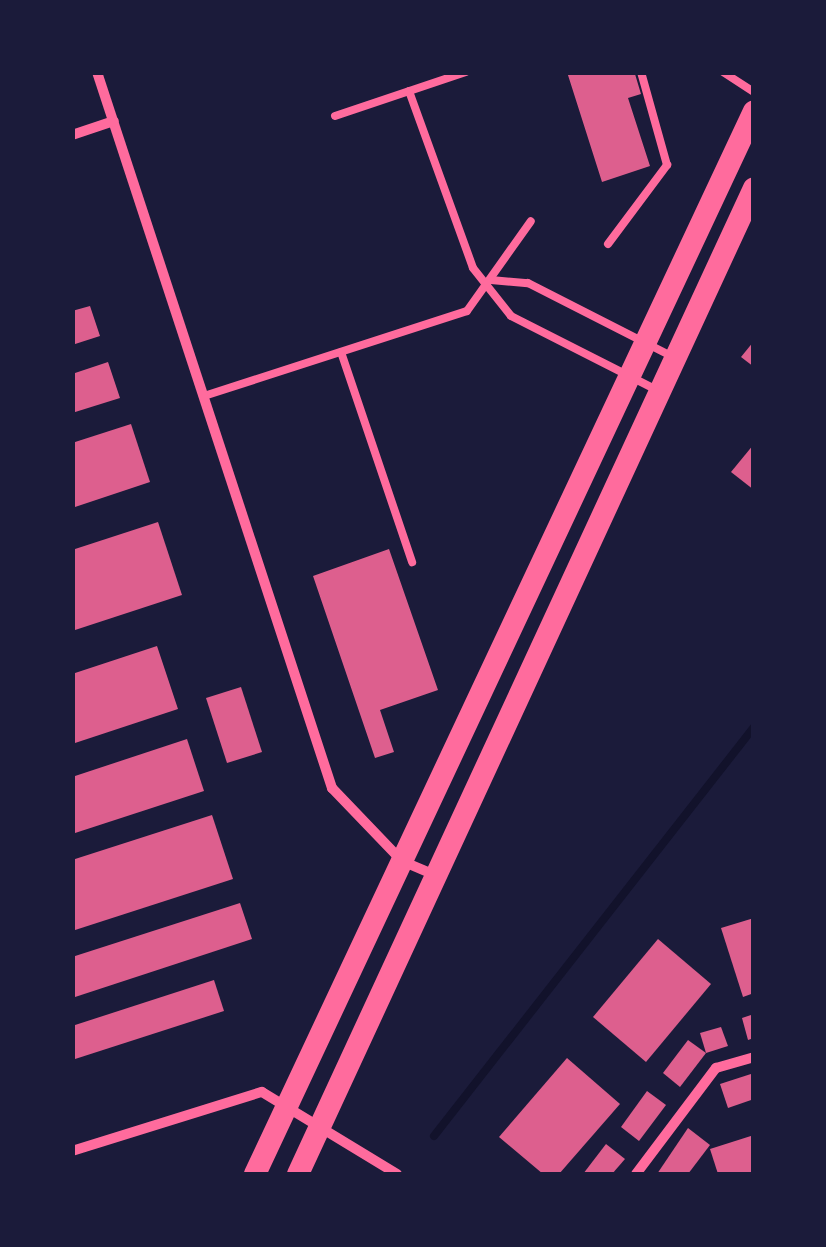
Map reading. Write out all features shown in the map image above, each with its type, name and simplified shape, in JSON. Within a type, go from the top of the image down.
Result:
[{"type":"main road","points":[[255,1174],[754,111]]},
{"type":"main road","points":[[298,1174],[754,188]]},
{"type":"street","points":[[98,72],[332,788],[402,861],[434,876]]},
{"type":"street","points":[[72,135],[114,121]]},
{"type":"street","points":[[636,1174],[716,1068],[754,1056]]},
{"type":"street","points":[[72,1151],[262,1092],[397,1174]]},
{"type":"lane","points":[[335,116],[466,72]]},
{"type":"lane","points":[[608,244],[666,165],[641,72]]},
{"type":"lane","points":[[723,72],[754,92]]},
{"type":"lane","points":[[409,92],[473,268],[491,280],[511,316],[659,391]]},
{"type":"lane","points":[[204,396],[467,311],[531,221]]},
{"type":"lane","points":[[491,280],[528,283],[675,358]]},
{"type":"lane","points":[[341,352],[412,562]]},
{"type":"building","points":[[567,72],[635,74],[641,94],[628,98],[650,166],[602,182]]},
{"type":"building","points":[[90,306],[100,336],[72,345],[72,311]]},
{"type":"building","points":[[754,341],[754,367],[741,357]]},
{"type":"building","points":[[108,362],[120,398],[72,413],[72,374]]},
{"type":"building","points":[[131,424],[150,482],[72,508],[72,443]]},
{"type":"building","points":[[754,444],[754,490],[731,472]]},
{"type":"building","points":[[158,522],[182,595],[72,631],[72,550]]},
{"type":"building","points":[[389,549],[438,690],[380,710],[394,752],[375,758],[313,576]]},
{"type":"building","points":[[157,646],[178,709],[72,744],[72,674]]},
{"type":"building","points":[[241,687],[262,752],[227,763],[206,698]]},
{"type":"building","points":[[187,739],[204,791],[72,834],[72,777]]},
{"type":"building","points":[[212,815],[233,879],[72,931],[72,860]]},
{"type":"building","points":[[240,903],[252,939],[72,998],[72,957]]},
{"type":"building","points":[[754,918],[754,993],[743,997],[721,928]]},
{"type":"building","points":[[658,939],[711,984],[646,1062],[593,1017]]},
{"type":"building","points":[[214,980],[224,1011],[72,1060],[72,1026]]},
{"type":"building","points":[[754,1014],[754,1038],[748,1040],[742,1018]]},
{"type":"building","points":[[721,1027],[728,1046],[706,1053],[700,1033]]},
{"type":"building","points":[[688,1040],[706,1053],[680,1087],[663,1073]]},
{"type":"building","points":[[567,1058],[620,1104],[559,1174],[543,1174],[499,1137]]},
{"type":"building","points":[[754,1073],[754,1099],[728,1108],[720,1084]]},
{"type":"building","points":[[647,1091],[666,1105],[639,1141],[621,1127]]},
{"type":"building","points":[[688,1128],[710,1145],[688,1174],[657,1174]]},
{"type":"building","points":[[754,1135],[754,1174],[718,1174],[710,1149]]},
{"type":"building","points":[[606,1144],[625,1159],[612,1174],[583,1174]]},
{"type":"waterway","points":[[434,1136],[754,727]]}]
